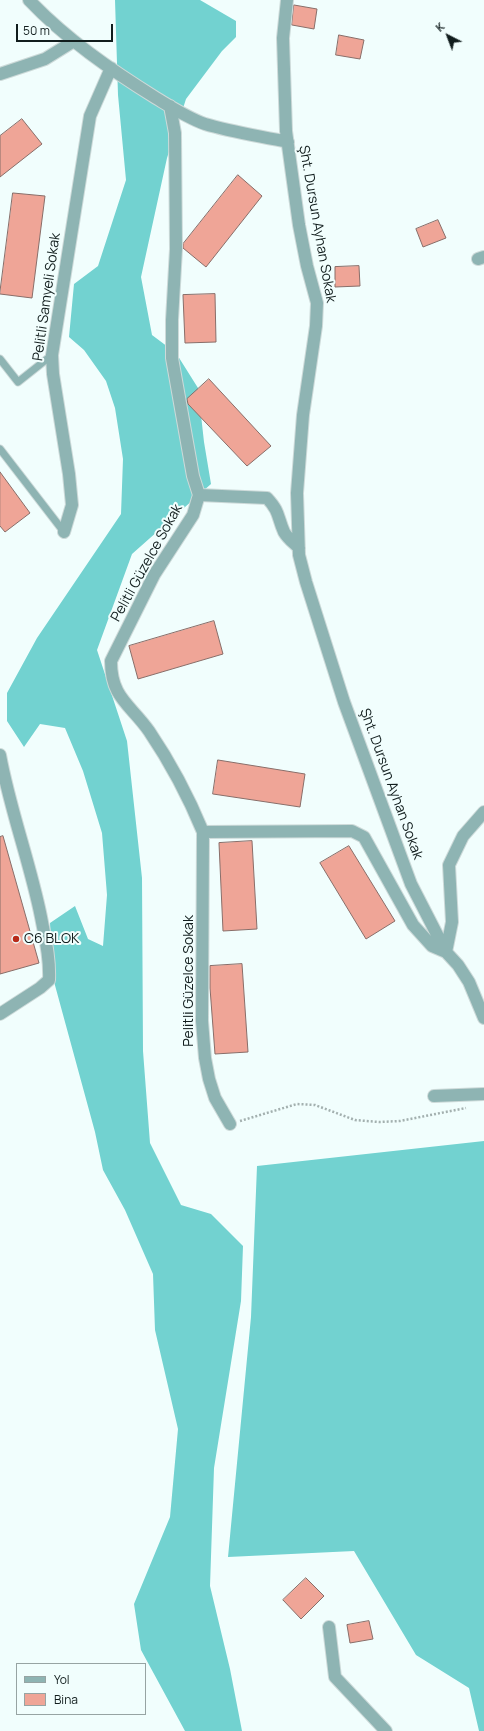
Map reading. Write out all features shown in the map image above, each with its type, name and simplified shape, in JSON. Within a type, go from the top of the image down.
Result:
[{"type":"street","points":[[29,0],[74,41],[111,68],[170,106],[204,124],[288,142]]},
{"type":"street","name":"Şht. Dursun Ayhan Sokak","points":[[287,0],[283,38],[286,131],[303,246],[317,304],[316,326],[303,415],[297,494],[299,548],[306,582],[344,702],[411,884],[446,952],[458,965],[469,982],[484,1018]]},
{"type":"street","points":[[0,74],[45,59],[74,41]]},
{"type":"street","name":"Pelitli Samyeli Sokak","points":[[64,532],[72,505],[69,474],[53,374],[52,354],[90,116],[111,68]]},
{"type":"street","points":[[170,106],[175,133],[176,242],[172,320],[172,358],[193,476],[199,495],[267,498],[276,507],[284,531],[289,539],[299,548]]},
{"type":"street","name":"Pelitli Güzelce Sokak","points":[[199,495],[192,515],[154,575],[111,661],[111,675],[116,690],[125,704],[148,730],[191,802],[204,832],[202,1021],[205,1058],[208,1079],[215,1098],[230,1124]]},
{"type":"street","points":[[0,755],[33,879],[50,963],[49,980],[40,988],[0,1014]]},
{"type":"street","points":[[204,832],[352,831],[364,837],[413,925],[432,946],[446,952],[452,922],[449,866],[463,836],[484,812]]},
{"type":"street","points":[[434,1096],[484,1094]]},
{"type":"street","points":[[329,1627],[335,1677],[386,1731]]},
{"type":"lane","points":[[0,359],[18,382],[52,354]]},
{"type":"lane","points":[[0,449],[64,532]]},
{"type":"path","points":[[230,1124],[297,1104],[315,1105],[355,1120],[379,1122],[400,1121],[472,1107]]},
{"type":"shaded area","points":[[115,0],[200,0],[236,21],[236,37],[222,51],[186,99],[167,158],[141,277],[152,335],[176,353],[198,388],[204,442],[211,484],[132,554],[97,650],[127,741],[142,878],[143,1051],[150,1143],[181,1205],[211,1214],[243,1246],[241,1301],[214,1468],[210,1586],[230,1669],[242,1731],[185,1731],[141,1650],[134,1604],[170,1517],[178,1429],[155,1330],[153,1274],[125,1210],[103,1170],[95,1132],[53,978],[50,923],[75,906],[88,939],[103,946],[107,895],[102,833],[83,771],[65,728],[40,724],[24,747],[7,721],[7,693],[37,638],[121,514],[123,459],[115,408],[106,381],[84,350],[69,337],[74,284],[98,266],[126,180],[118,95]]},
{"type":"shaded area","points":[[484,1141],[484,1731],[479,1731],[469,1688],[416,1655],[354,1551],[228,1557],[251,1317],[257,1166]]},
{"type":"building","points":[[294,5],[317,9],[314,29],[292,25]]},
{"type":"building","points":[[339,35],[364,40],[360,59],[336,55]]},
{"type":"building","points":[[22,119],[42,144],[0,177],[0,136]]},
{"type":"building","points":[[238,175],[262,196],[206,267],[183,248],[183,244]]},
{"type":"building","points":[[13,193],[45,196],[32,298],[0,294]]},
{"type":"building","points":[[438,220],[446,238],[423,247],[416,229]]},
{"type":"building","points":[[359,266],[360,286],[335,287],[335,267]]},
{"type":"building","points":[[215,294],[216,342],[185,343],[183,295]]},
{"type":"building","points":[[209,379],[271,446],[247,466],[188,404],[187,399]]},
{"type":"building","points":[[0,472],[30,513],[5,532],[0,526]]},
{"type":"building","points":[[214,621],[223,654],[138,679],[129,646]]},
{"type":"building","points":[[218,760],[305,774],[300,807],[213,794]]},
{"type":"building","name":"C6 BLOK","points":[[3,836],[39,963],[0,974],[0,837]]},
{"type":"building","points":[[252,841],[257,929],[223,931],[219,843]]},
{"type":"building","points":[[349,846],[395,921],[366,939],[320,863]]},
{"type":"building","points":[[242,964],[248,1052],[215,1054],[210,988],[210,966]]},
{"type":"building","points":[[306,1578],[324,1596],[301,1619],[283,1600]]},
{"type":"building","points":[[369,1621],[373,1639],[350,1643],[347,1625]]},
{"type":"place","name":"C6 BLOK","points":[[16,939]]}]
